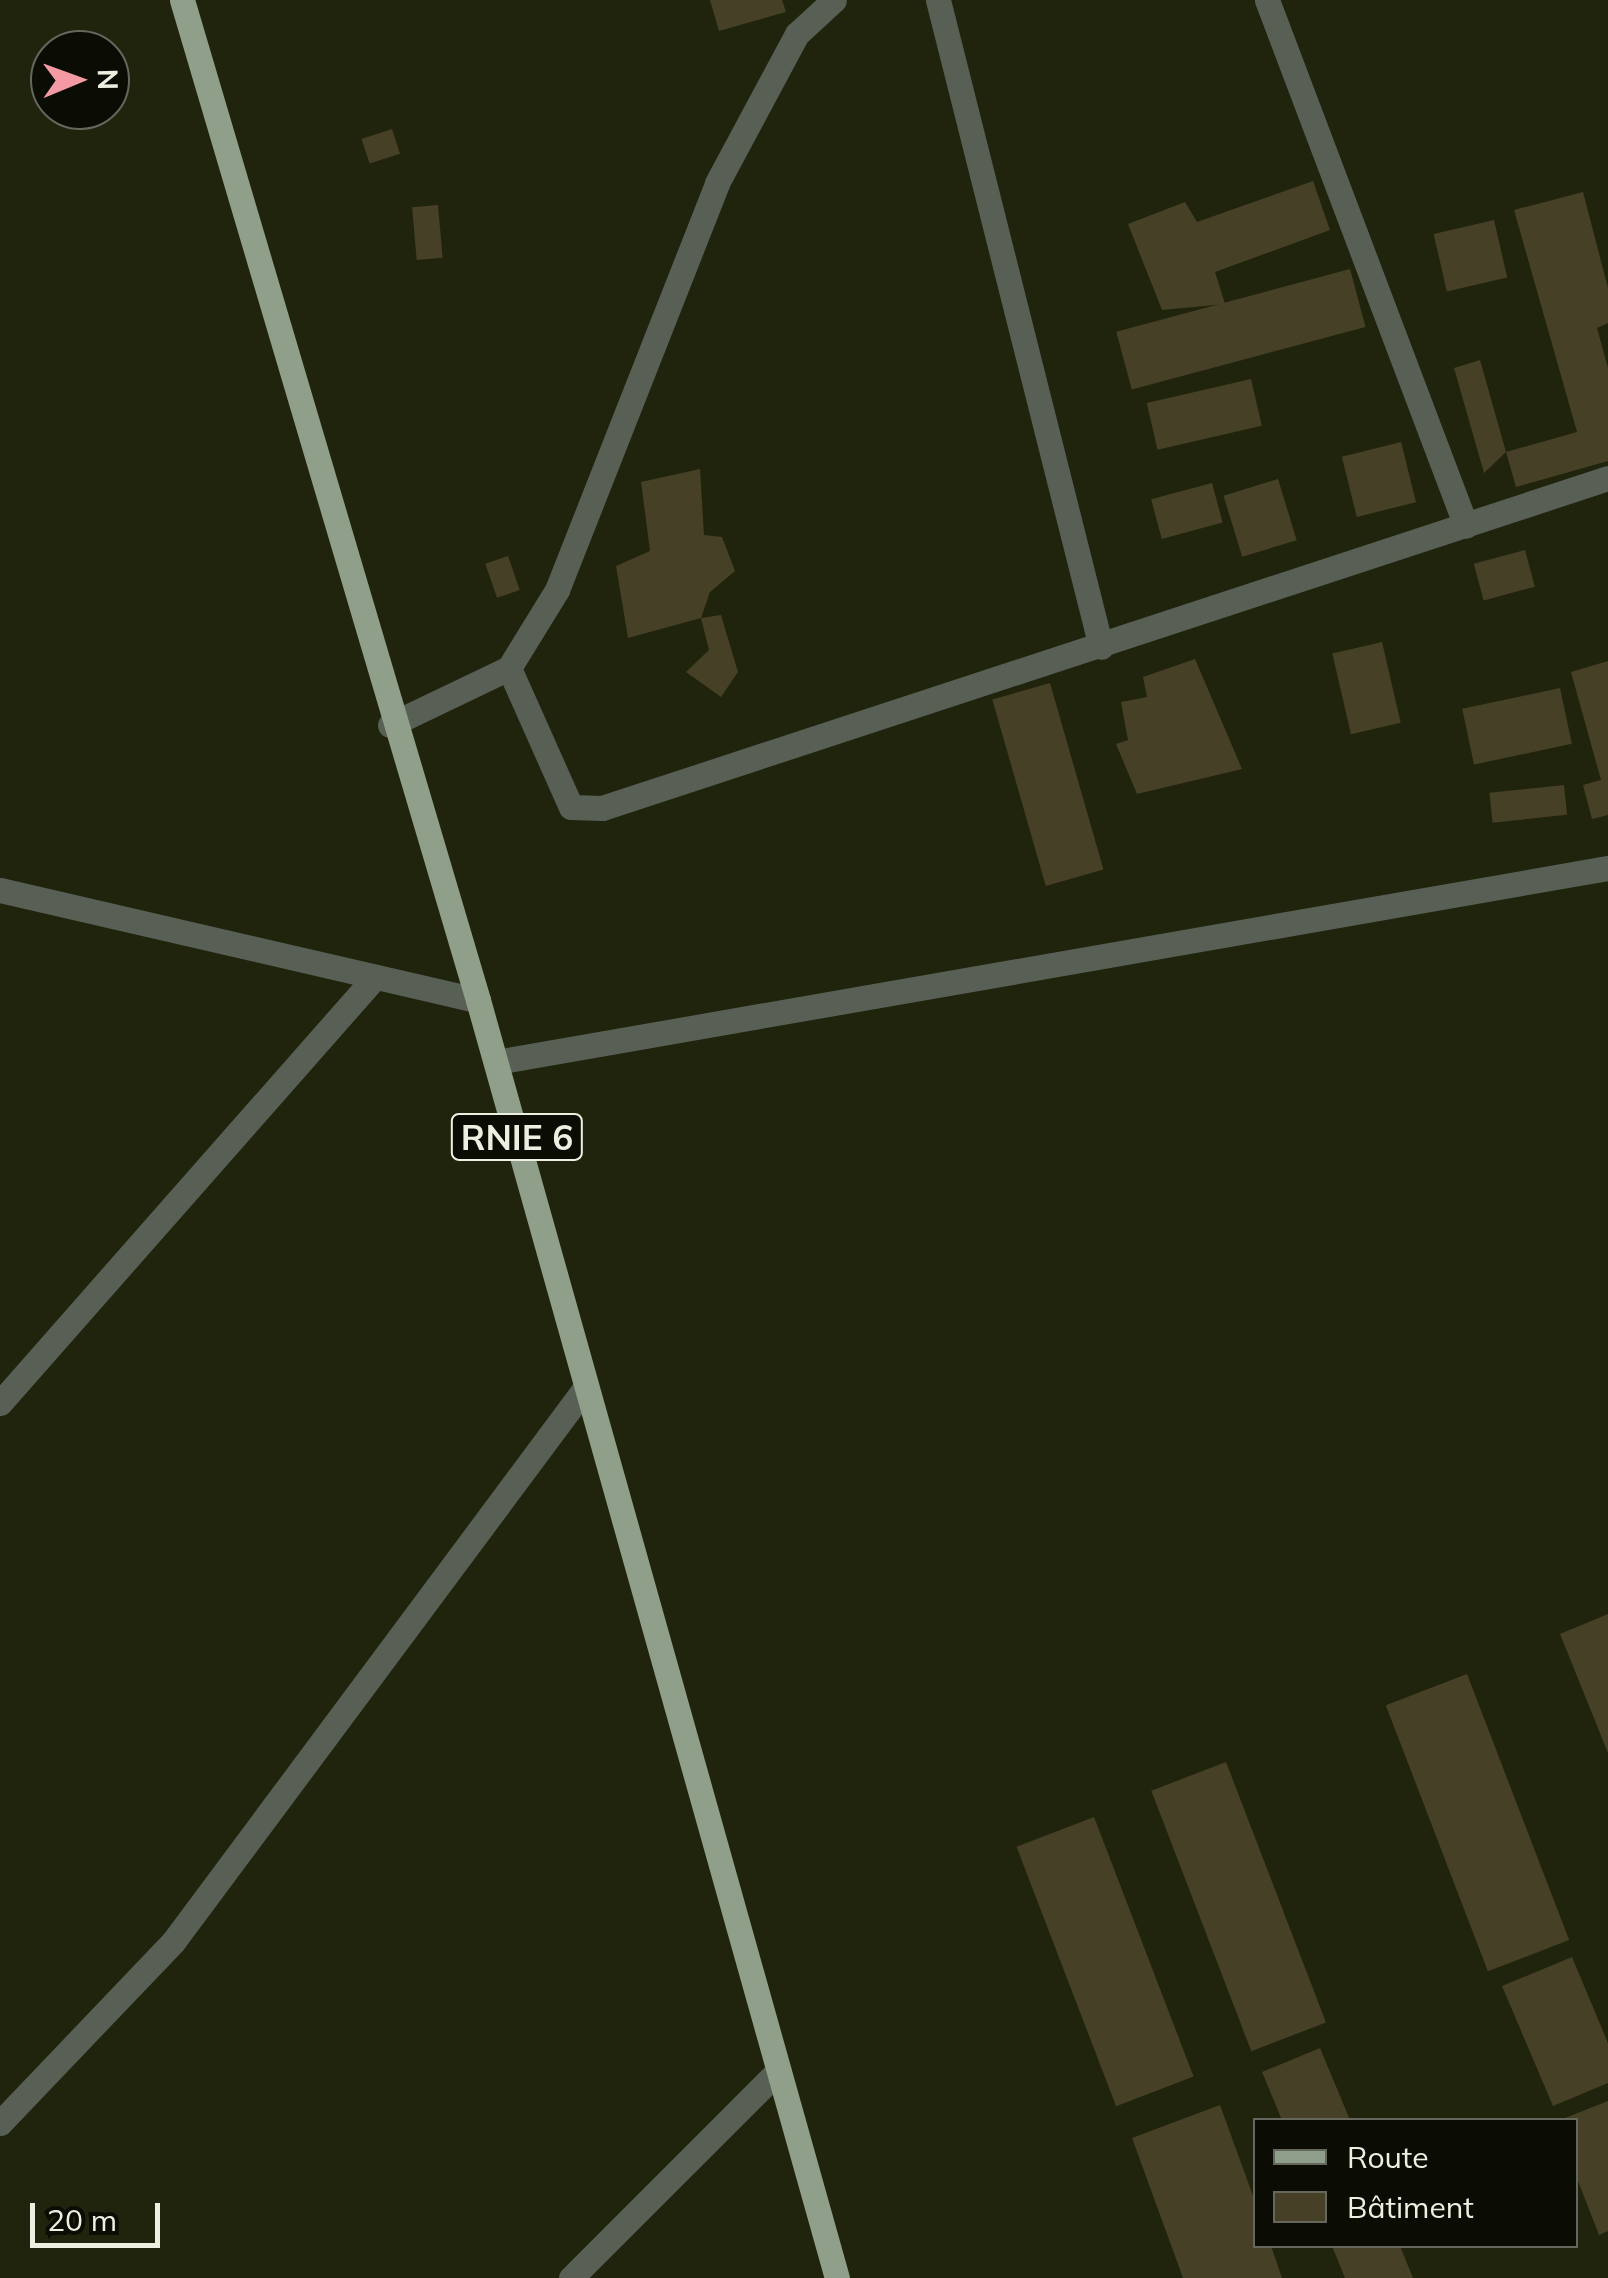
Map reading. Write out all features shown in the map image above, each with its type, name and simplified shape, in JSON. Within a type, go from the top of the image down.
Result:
[{"type":"main road","name":"RNIE 6","points":[[182,0],[390,725],[496,1062],[838,2278]]},
{"type":"street","points":[[390,725],[509,668],[557,590],[717,183],[797,34],[834,0]]},
{"type":"street","points":[[938,0],[1101,646]]},
{"type":"street","points":[[1267,0],[1466,526]]},
{"type":"street","points":[[509,668],[571,807],[602,808],[1608,478]]},
{"type":"street","points":[[496,1062],[1608,868]]},
{"type":"street","points":[[0,890],[478,1000]]},
{"type":"street","points":[[0,1403],[375,977]]},
{"type":"street","points":[[0,2123],[172,1942],[586,1387]]},
{"type":"street","points":[[571,2278],[778,2071]]},
{"type":"building","points":[[710,0],[782,0],[786,12],[719,31]]},
{"type":"building","points":[[392,129],[400,154],[370,164],[362,139]]},
{"type":"building","points":[[1313,181],[1330,230],[1215,272],[1225,304],[1162,310],[1128,224],[1185,202],[1197,222]]},
{"type":"building","points":[[1583,192],[1608,288],[1608,323],[1597,328],[1608,368],[1608,461],[1516,487],[1506,452],[1577,432],[1514,210]]},
{"type":"building","points":[[438,205],[443,258],[417,260],[412,207]]},
{"type":"building","points":[[1494,220],[1507,277],[1447,291],[1434,234]]},
{"type":"building","points":[[1350,269],[1366,327],[1132,390],[1116,332]]},
{"type":"building","points":[[1480,360],[1506,452],[1484,473],[1454,368]]},
{"type":"building","points":[[1251,379],[1262,426],[1158,450],[1147,403]]},
{"type":"building","points":[[1401,442],[1416,502],[1357,517],[1342,457]]},
{"type":"building","points":[[700,469],[704,535],[722,537],[735,571],[710,592],[701,618],[628,638],[616,566],[650,551],[641,482]]},
{"type":"building","points":[[1278,479],[1297,540],[1242,557],[1223,496]]},
{"type":"building","points":[[1212,483],[1223,523],[1162,539],[1151,499]]},
{"type":"building","points":[[1525,550],[1535,587],[1484,600],[1474,564]]},
{"type":"building","points":[[508,556],[520,590],[497,598],[485,564]]},
{"type":"building","points":[[721,615],[738,672],[721,697],[686,672],[709,650],[701,618]]},
{"type":"building","points":[[1382,642],[1401,723],[1351,734],[1332,653]]},
{"type":"building","points":[[1195,659],[1242,769],[1137,794],[1116,744],[1128,740],[1121,702],[1147,697],[1143,677]]},
{"type":"building","points":[[1608,661],[1608,815],[1592,819],[1583,785],[1601,780],[1571,672]]},
{"type":"building","points":[[1050,683],[1103,869],[1046,886],[992,700]]},
{"type":"building","points":[[1560,688],[1572,744],[1474,765],[1462,709]]},
{"type":"building","points":[[1564,785],[1567,815],[1493,823],[1489,793]]},
{"type":"building","points":[[1608,1614],[1608,1753],[1560,1634]]},
{"type":"building","points":[[1467,1674],[1569,1940],[1488,1971],[1386,1705]]},
{"type":"building","points":[[1226,1762],[1326,2022],[1251,2051],[1151,1791]]},
{"type":"building","points":[[1094,1817],[1194,2077],[1116,2106],[1017,1847]]},
{"type":"building","points":[[1572,1957],[1608,2043],[1608,2083],[1553,2106],[1502,1986]]},
{"type":"building","points":[[1320,2048],[1349,2118],[1281,2118],[1262,2072]]},
{"type":"building","points":[[1608,2101],[1608,2231],[1599,2235],[1578,2181],[1578,2118],[1565,2118]]},
{"type":"building","points":[[1220,2105],[1253,2196],[1253,2248],[1272,2248],[1282,2278],[1183,2278],[1132,2138]]},
{"type":"building","points":[[1333,2248],[1401,2248],[1413,2278],[1345,2278]]}]
